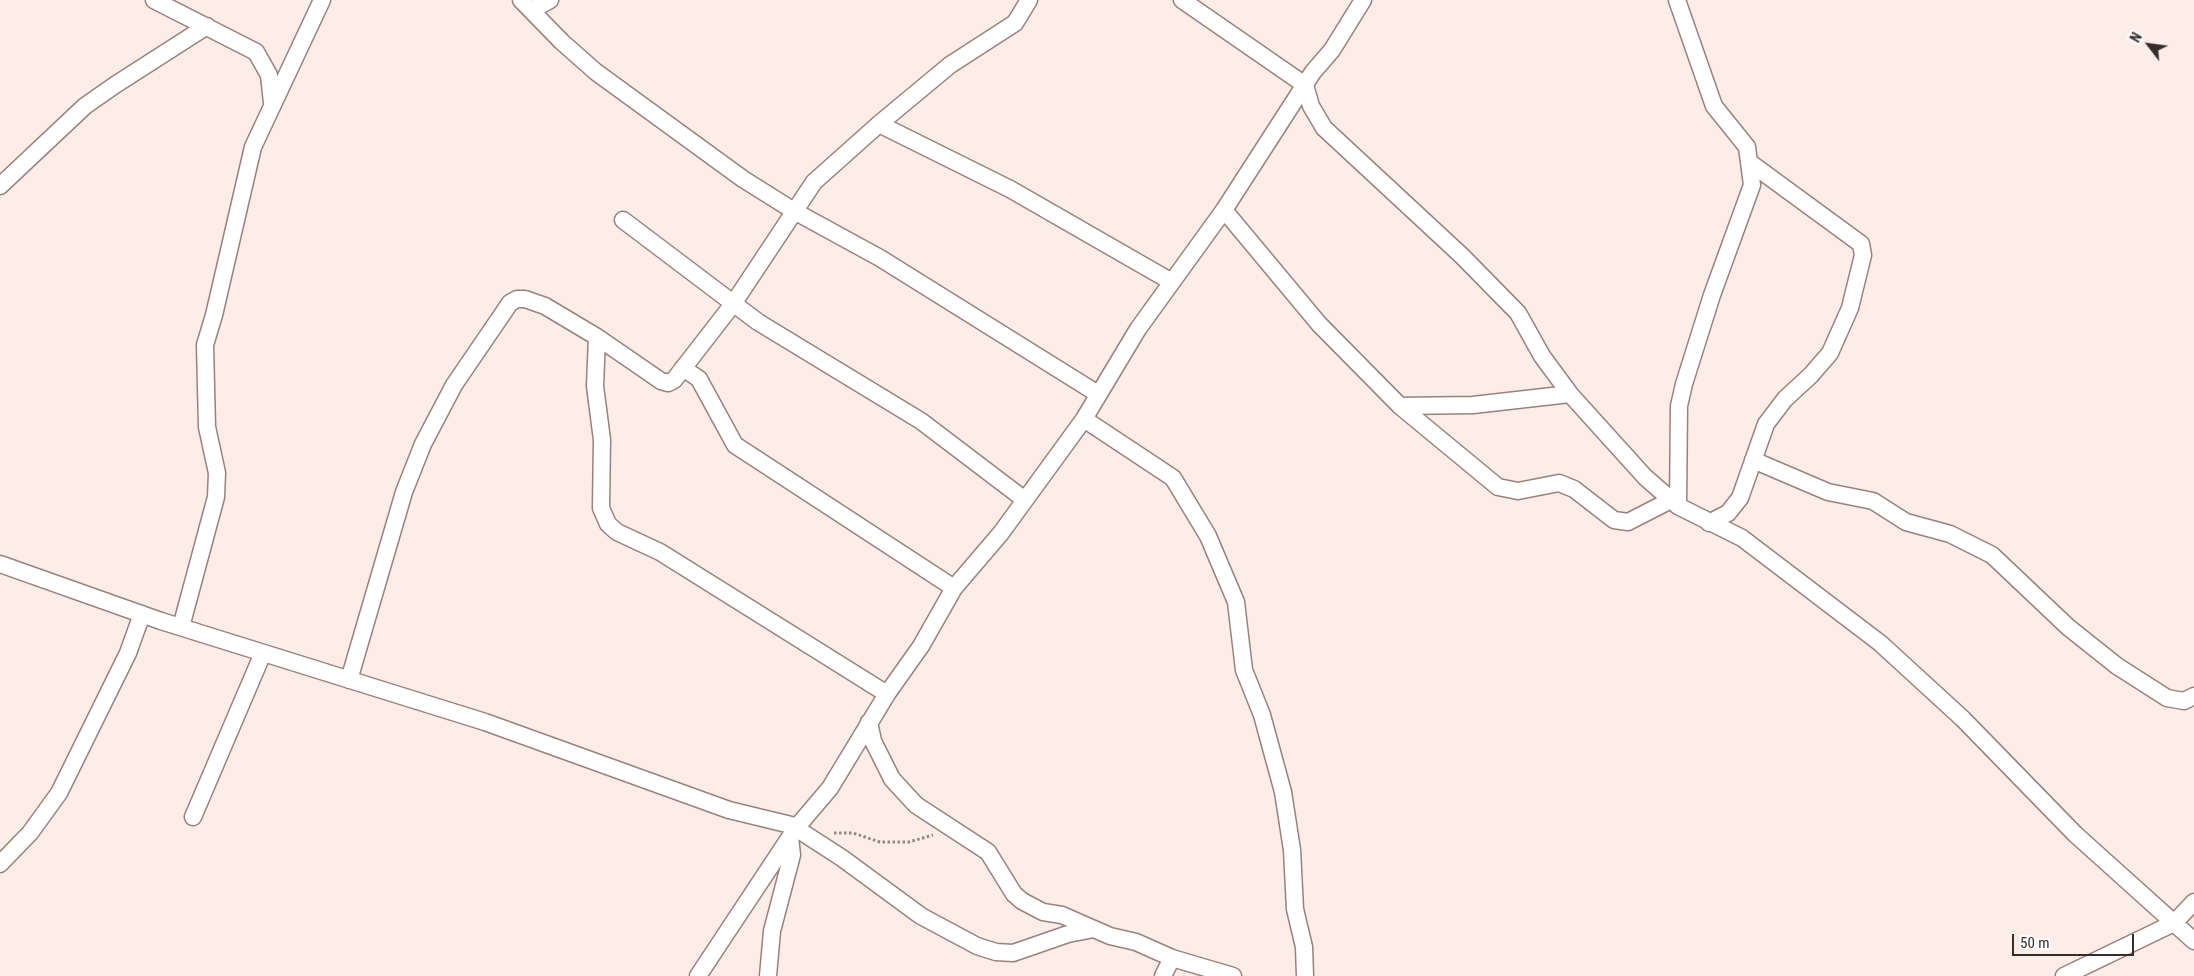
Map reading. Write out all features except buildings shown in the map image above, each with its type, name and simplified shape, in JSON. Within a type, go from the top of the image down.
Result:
[{"type":"street","points":[[154,0],[256,52],[269,74],[272,103]]},
{"type":"street","points":[[181,627],[216,497],[216,473],[207,427],[205,346],[214,315],[249,159],[272,103],[322,0]]},
{"type":"street","points":[[527,5],[550,0]]},
{"type":"street","points":[[348,680],[401,500],[423,444],[454,385],[503,310],[517,299],[535,302],[597,337],[661,381],[668,383],[674,380],[734,304],[814,182],[879,124],[950,65],[1016,23],[1029,0]]},
{"type":"street","points":[[1182,0],[1305,85],[1311,106],[1324,128],[1462,256],[1518,313],[1542,356],[1570,394],[1645,477],[1674,503],[1709,523],[1742,538],[1880,643],[1963,718],[2074,834],[2194,941]]},
{"type":"street","points":[[698,976],[830,788],[869,722],[921,646],[954,588],[1001,533],[1084,419],[1138,329],[1224,210],[1245,174],[1305,85],[1332,50],[1363,0]]},
{"type":"street","points":[[1674,503],[1679,406],[1712,295],[1752,185],[1747,147],[1714,106],[1677,0]]},
{"type":"street","points":[[527,5],[562,42],[596,72],[743,179],[794,211],[880,258],[1098,394]]},
{"type":"street","points":[[0,186],[85,106],[207,26]]},
{"type":"street","points":[[879,124],[1010,189],[1172,282]]},
{"type":"street","points":[[1709,523],[1728,513],[1740,498],[1766,424],[1785,399],[1811,375],[1830,353],[1850,308],[1863,249],[1861,244],[1749,162]]},
{"type":"street","points":[[1224,210],[1319,324],[1400,406],[1498,487],[1518,491],[1559,483],[1574,489],[1614,520],[1628,522],[1674,503]]},
{"type":"street","points":[[623,220],[758,322],[921,422],[1025,500]]},
{"type":"street","points":[[597,337],[595,386],[602,440],[601,508],[608,524],[617,532],[660,552],[887,694]]},
{"type":"street","points":[[683,368],[699,379],[735,444],[954,588]]},
{"type":"street","points":[[1400,406],[1473,404],[1570,394]]},
{"type":"street","points":[[1084,419],[1173,478],[1208,536],[1236,602],[1244,670],[1262,714],[1283,792],[1292,850],[1295,909],[1304,947],[1305,976]]},
{"type":"street","points":[[1753,460],[1828,492],[1873,501],[1906,522],[1950,534],[1992,555],[2068,627],[2117,666],[2166,698],[2184,701],[2194,696]]},
{"type":"street","points":[[0,564],[181,627],[485,722],[798,833],[914,911],[977,946],[996,952],[1013,953],[1068,934],[1094,929]]},
{"type":"street","points":[[0,864],[30,833],[58,793],[128,653],[142,614]]},
{"type":"street","points":[[193,817],[263,653]]},
{"type":"street","points":[[869,722],[873,741],[892,779],[916,805],[953,831],[988,852],[1014,894],[1022,901],[1043,912],[1062,915],[1094,929],[1136,942],[1172,958],[1233,976]]},
{"type":"street","points":[[768,976],[772,931],[798,833]]},
{"type":"street","points":[[2064,976],[2174,923],[2194,902]]},
{"type":"street","points":[[1163,976],[1172,958]]},
{"type":"path","points":[[798,833],[853,833],[880,842],[909,842],[953,831]]}]
